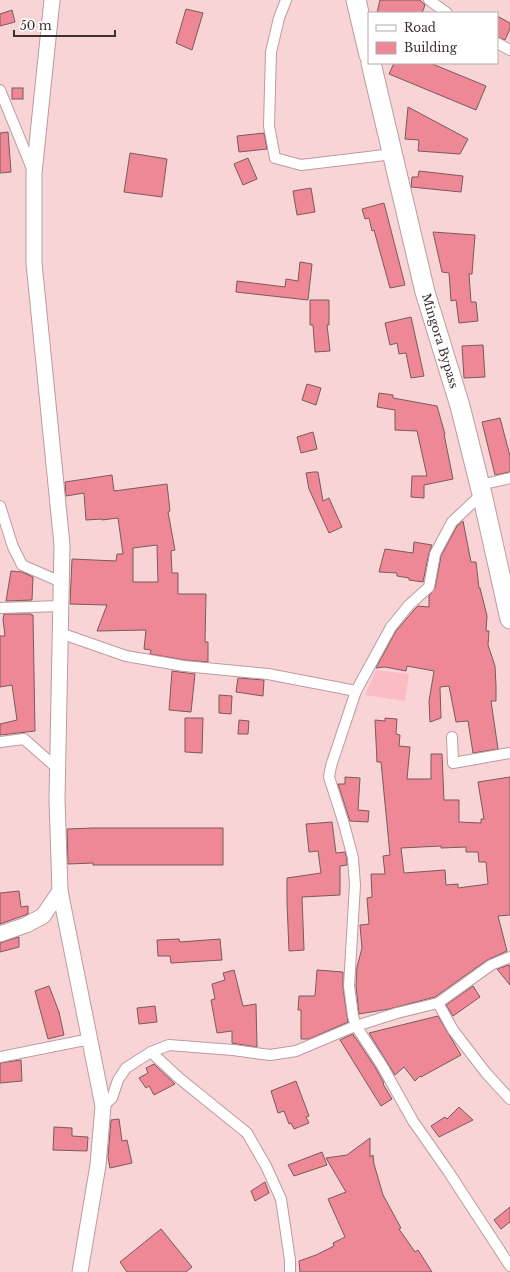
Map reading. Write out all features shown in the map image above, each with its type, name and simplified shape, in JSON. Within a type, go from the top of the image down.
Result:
[{"type":"highway","points":[[356,0],[368,51]]},
{"type":"highway","name":"Mingora Bypass","points":[[371,64],[425,292],[460,406],[481,489],[510,620]]},
{"type":"main road","points":[[52,0],[34,173],[34,263],[62,545],[57,798],[60,891],[103,1106],[98,1165],[80,1272]]},
{"type":"main road","points":[[0,934],[26,925],[42,916],[60,891]]},
{"type":"street","points":[[286,0],[279,18],[271,52],[269,126],[274,158],[301,165],[393,154]]},
{"type":"street","points":[[429,0],[446,12]]},
{"type":"street","points":[[498,44],[510,50]]},
{"type":"street","points":[[0,90],[34,173]]},
{"type":"street","points":[[510,478],[481,489],[452,522],[435,554],[429,587],[409,605],[391,627],[356,691],[331,766],[329,777],[353,858],[355,885],[349,986],[356,1026],[381,1064],[413,1121],[448,1170],[510,1266]]},
{"type":"street","points":[[0,506],[13,547],[22,565],[61,582]]},
{"type":"street","points":[[0,608],[61,606]]},
{"type":"street","points":[[60,633],[126,656],[184,666],[268,674],[356,691]]},
{"type":"street","points":[[452,737],[453,763],[510,753]]},
{"type":"street","points":[[0,742],[24,739],[58,769]]},
{"type":"street","points":[[103,1106],[112,1098],[118,1080],[126,1068],[151,1052],[169,1045],[233,1050],[270,1055],[296,1051],[356,1026],[397,1013],[438,1003],[491,965],[510,957]]},
{"type":"street","points":[[438,1003],[453,1030],[486,1073],[510,1099]]},
{"type":"street","points":[[0,1057],[90,1039]]},
{"type":"street","points":[[151,1052],[179,1078],[246,1132],[266,1166],[281,1199],[290,1260],[290,1272]]},
{"type":"shaded area","points":[[376,670],[409,674],[405,701],[365,695]]},
{"type":"building","points":[[380,0],[420,0],[425,5],[422,12],[377,12]]},
{"type":"building","points":[[186,9],[203,13],[192,50],[176,43]]},
{"type":"building","points":[[12,10],[15,22],[0,26],[0,14]]},
{"type":"building","points":[[498,17],[510,23],[510,29],[505,40],[498,37]]},
{"type":"building","points":[[394,64],[432,64],[486,86],[476,110],[389,74]]},
{"type":"building","points":[[12,88],[23,88],[23,99],[12,99]]},
{"type":"building","points":[[408,107],[468,139],[460,154],[418,151],[419,140],[405,139]]},
{"type":"building","points":[[8,132],[11,172],[0,173],[0,133]]},
{"type":"building","points":[[264,133],[267,149],[239,152],[237,136]]},
{"type":"building","points":[[130,153],[167,159],[162,197],[124,192]]},
{"type":"building","points":[[248,158],[257,179],[243,185],[234,164]]},
{"type":"building","points":[[419,171],[463,176],[461,192],[411,187],[412,177],[418,177]]},
{"type":"building","points":[[311,188],[315,212],[297,215],[293,191]]},
{"type":"building","points":[[384,203],[405,285],[390,288],[374,230],[372,231],[369,218],[365,219],[362,209]]},
{"type":"building","points":[[433,232],[475,235],[472,274],[469,274],[471,302],[476,302],[478,321],[459,323],[456,300],[451,301],[449,273],[442,272]]},
{"type":"building","points":[[300,262],[312,264],[308,300],[236,292],[237,281],[285,287],[286,279],[298,281]]},
{"type":"building","points":[[310,300],[329,300],[329,325],[327,325],[330,351],[315,352],[313,325],[310,325]]},
{"type":"building","points":[[411,317],[424,376],[411,378],[406,353],[399,354],[397,343],[390,345],[385,323]]},
{"type":"building","points":[[483,345],[485,377],[464,378],[462,346]]},
{"type":"building","points":[[307,384],[321,388],[316,405],[302,400]]},
{"type":"building","points":[[379,393],[393,395],[393,398],[437,406],[445,434],[453,479],[424,485],[424,498],[411,497],[412,476],[427,476],[417,431],[395,430],[395,410],[377,407]]},
{"type":"building","points":[[500,418],[510,456],[510,472],[495,475],[482,422]]},
{"type":"building","points":[[313,432],[317,449],[301,453],[297,437]]},
{"type":"building","points":[[318,472],[323,501],[329,498],[342,527],[329,533],[309,489],[306,473]]},
{"type":"building","points":[[112,475],[114,491],[167,484],[170,511],[168,512],[175,550],[171,551],[172,573],[178,573],[178,594],[206,594],[205,642],[208,642],[208,662],[150,654],[151,650],[144,649],[146,630],[97,631],[107,605],[70,604],[72,559],[116,561],[117,554],[123,554],[118,518],[86,520],[84,493],[66,496],[65,482]],"holes":[[[157,545],[158,582],[133,582],[133,548]]]},
{"type":"building","points":[[463,521],[471,562],[476,562],[479,588],[487,616],[486,631],[489,631],[488,645],[495,666],[496,686],[496,701],[491,701],[498,749],[473,753],[468,721],[456,722],[449,686],[440,687],[441,718],[430,722],[429,701],[434,671],[407,666],[406,671],[385,667],[376,668],[396,631],[414,610],[418,606],[429,607],[429,596],[435,588],[441,556],[457,526]]},
{"type":"building","points":[[414,542],[432,545],[423,582],[397,576],[397,573],[379,572],[385,549],[413,553]]},
{"type":"building","points":[[11,571],[22,572],[33,577],[32,600],[6,601]]},
{"type":"building","points":[[4,614],[33,615],[35,731],[0,735],[0,724],[17,720],[12,685],[0,687],[0,636],[5,636],[3,619]]},
{"type":"building","points":[[172,671],[195,674],[191,712],[169,710]]},
{"type":"building","points":[[238,678],[264,680],[263,696],[236,692]]},
{"type":"building","points":[[219,695],[232,696],[231,714],[219,713]]},
{"type":"building","points":[[185,718],[203,718],[202,753],[185,752]]},
{"type":"building","points":[[385,718],[397,719],[396,734],[400,735],[399,746],[410,747],[407,779],[431,779],[431,754],[442,754],[444,800],[459,800],[459,822],[481,823],[481,819],[484,819],[478,782],[510,777],[510,915],[498,916],[507,951],[487,960],[435,997],[389,1009],[359,1014],[356,986],[357,967],[362,948],[360,925],[369,924],[367,898],[372,897],[371,874],[385,874],[383,856],[390,855],[381,762],[377,762],[375,720],[385,721]],"holes":[[[441,846],[441,848],[466,847],[466,852],[478,852],[479,862],[486,862],[488,884],[458,888],[458,884],[446,885],[445,870],[404,873],[401,848]]]},
{"type":"building","points":[[239,720],[249,721],[248,734],[238,734]]},
{"type":"building","points":[[345,777],[360,778],[358,810],[369,811],[368,822],[350,821],[338,784],[345,784]]},
{"type":"building","points":[[332,822],[336,853],[345,852],[347,859],[347,865],[340,866],[340,895],[302,897],[304,950],[289,951],[287,878],[321,873],[318,851],[309,852],[306,824]]},
{"type":"building","points":[[223,828],[223,865],[68,864],[67,829]]},
{"type":"building","points":[[19,891],[21,907],[28,906],[28,914],[0,924],[0,893]]},
{"type":"building","points":[[19,937],[19,947],[0,952],[0,943]]},
{"type":"building","points":[[179,939],[180,942],[220,939],[222,960],[171,963],[170,956],[158,956],[157,940]]},
{"type":"building","points":[[510,966],[510,985],[497,969]]},
{"type":"building","points":[[234,970],[243,1006],[256,1004],[257,1047],[232,1043],[232,1031],[217,1033],[211,1000],[215,999],[212,984],[225,980],[223,973]]},
{"type":"building","points":[[317,970],[343,972],[343,987],[348,1022],[309,1039],[301,1039],[301,1010],[298,1010],[299,996],[315,996]]},
{"type":"building","points":[[49,986],[59,1012],[64,1035],[48,1039],[35,991]]},
{"type":"building","points":[[473,986],[480,997],[453,1016],[446,1005]]},
{"type":"building","points":[[155,1006],[157,1022],[139,1024],[137,1008]]},
{"type":"building","points":[[438,1016],[461,1055],[421,1077],[420,1076],[415,1081],[404,1067],[395,1075],[369,1033]]},
{"type":"building","points":[[353,1034],[375,1067],[392,1099],[381,1106],[340,1040]]},
{"type":"building","points":[[21,1060],[22,1081],[0,1083],[0,1063]]},
{"type":"building","points":[[154,1064],[175,1084],[154,1095],[149,1086],[146,1088],[139,1078],[148,1073],[146,1068]]},
{"type":"building","points":[[296,1081],[309,1116],[306,1117],[309,1123],[294,1129],[291,1123],[289,1124],[284,1111],[278,1113],[271,1091]]},
{"type":"building","points":[[459,1107],[473,1120],[439,1137],[431,1126],[445,1117],[447,1119]]},
{"type":"building","points":[[119,1119],[122,1141],[127,1140],[132,1163],[110,1168],[108,1157],[111,1120]]},
{"type":"building","points":[[54,1127],[72,1128],[72,1136],[88,1137],[87,1151],[53,1150]]},
{"type":"building","points":[[370,1138],[370,1157],[373,1155],[374,1164],[383,1195],[401,1228],[399,1229],[415,1252],[418,1250],[432,1272],[300,1272],[299,1261],[334,1246],[333,1243],[345,1237],[328,1199],[346,1192],[326,1158],[347,1155]]},
{"type":"building","points":[[322,1152],[327,1165],[294,1176],[288,1165]]},
{"type":"building","points":[[265,1182],[269,1193],[255,1201],[251,1191]]},
{"type":"building","points":[[510,1207],[510,1222],[501,1229],[494,1220]]},
{"type":"building","points":[[161,1229],[192,1267],[186,1272],[127,1272],[120,1262]]}]
